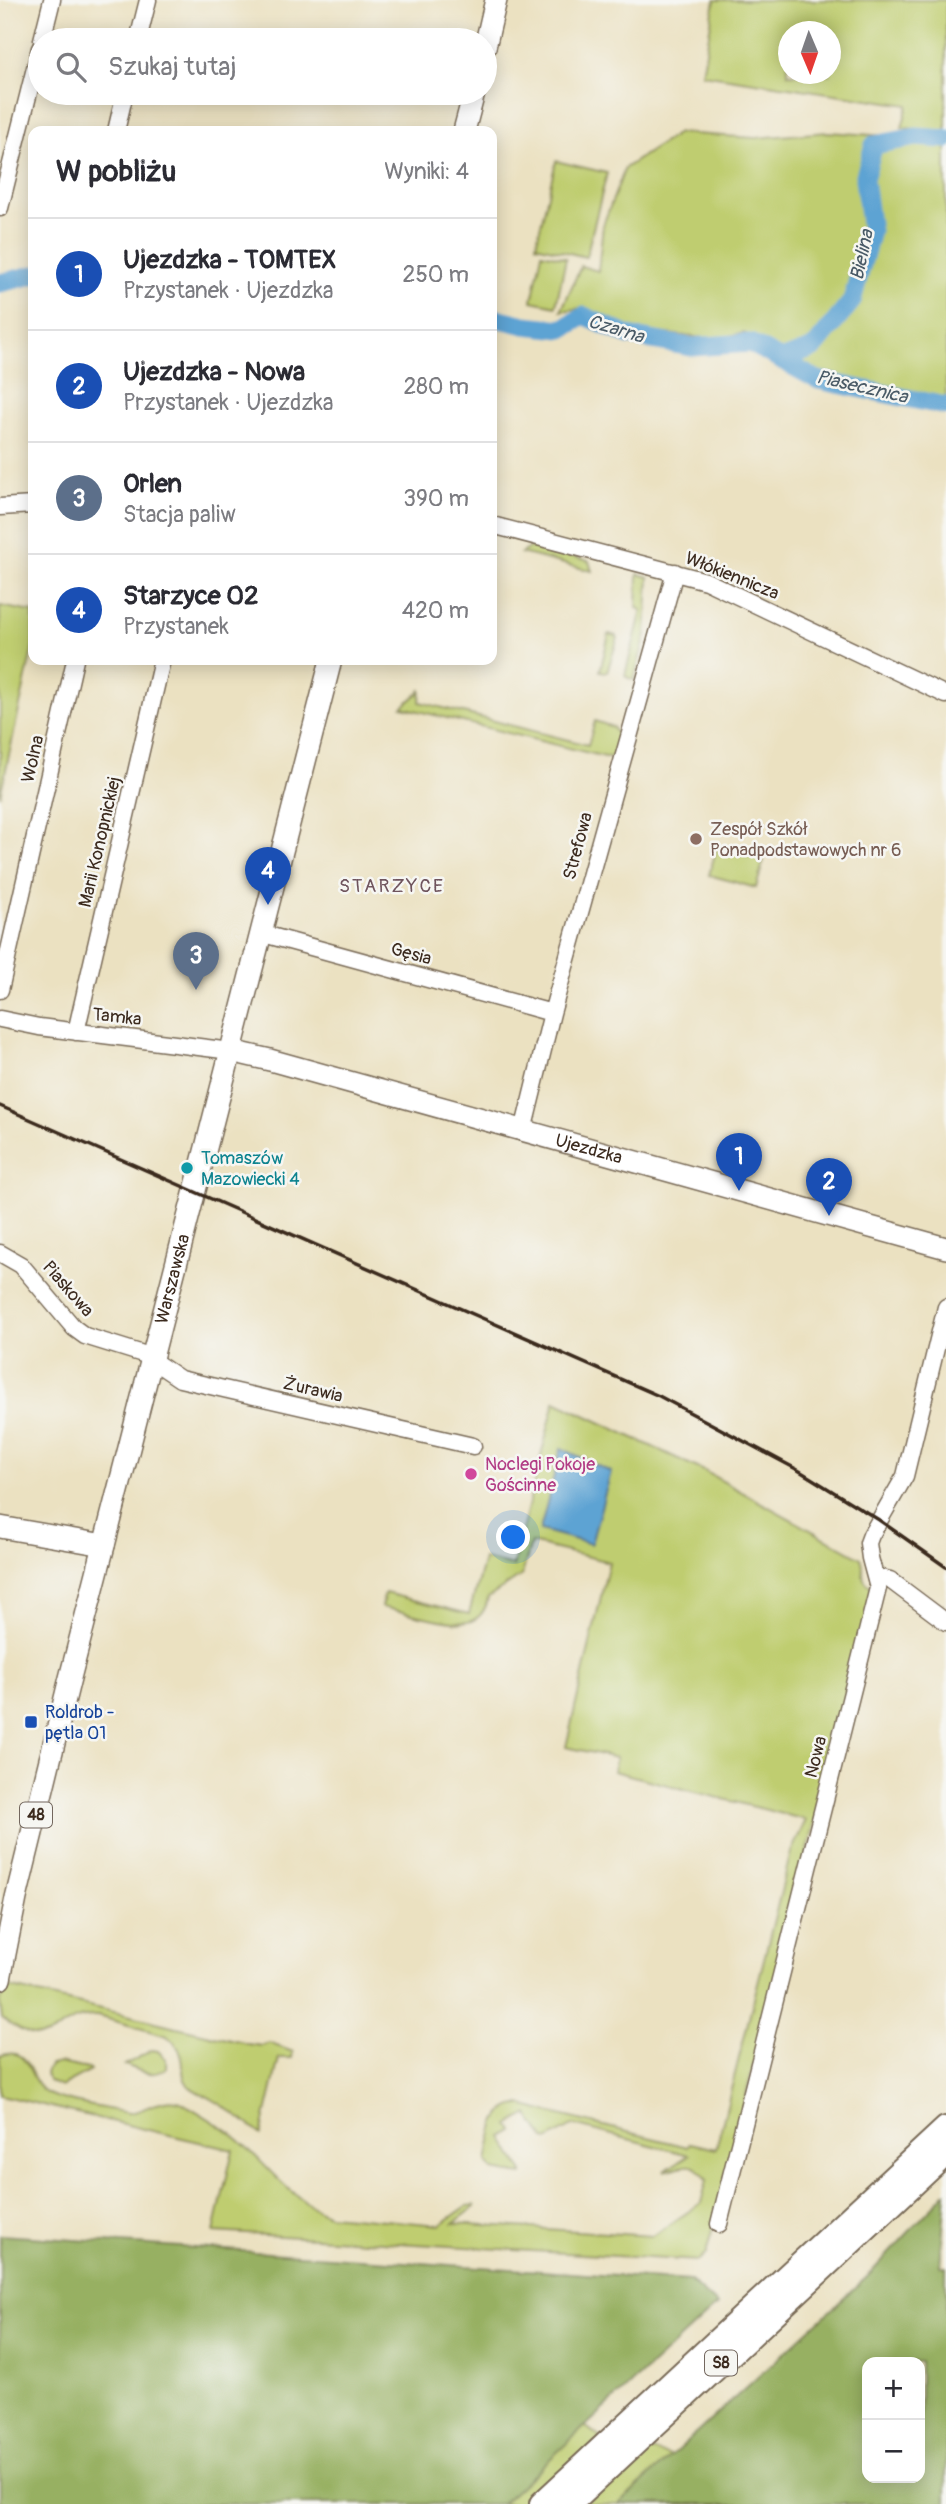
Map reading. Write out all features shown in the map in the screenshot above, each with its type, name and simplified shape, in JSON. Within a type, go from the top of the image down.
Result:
[{"type":"highway","name":"S8","points":[[542,2504],[946,2129]]},
{"type":"highway","name":"S8","points":[[569,2504],[946,2153]]},
{"type":"main road","points":[[489,28],[496,0]]},
{"type":"main road","points":[[465,126],[471,105]]},
{"type":"main road","name":"Warszawska","points":[[0,1979],[16,1898],[104,1545],[330,665]]},
{"type":"main road","name":"Ujezdzka","points":[[231,1051],[946,1248]]},
{"type":"main road","points":[[0,1527],[104,1545]]},
{"type":"main road","name":"Warszawska","points":[[0,1944],[16,1898]]},
{"type":"street","points":[[45,28],[52,0]]},
{"type":"street","points":[[141,28],[148,0]]},
{"type":"street","points":[[0,208],[28,96]]},
{"type":"street","points":[[117,126],[122,105]]},
{"type":"street","points":[[0,507],[28,505]]},
{"type":"street","name":"Włókiennicza","points":[[497,526],[706,582],[946,695]]},
{"type":"street","name":"Strefowa","points":[[523,1130],[552,1013],[675,572]]},
{"type":"street","name":"Wolna","points":[[0,990],[74,665]]},
{"type":"street","name":"Marii Konopnickiej","points":[[76,1032],[161,665]]},
{"type":"street","name":"Gęsia","points":[[260,933],[552,1013]]},
{"type":"street","name":"Tamka","points":[[0,1019],[76,1032],[231,1051]]},
{"type":"street","name":"Piaskowa","points":[[0,1253],[21,1265],[74,1328],[85,1336],[151,1358]]},
{"type":"street","name":"Nowa","points":[[719,2224],[878,1588],[868,1543],[905,1476],[946,1307]]},
{"type":"street","name":"Żurawia","points":[[151,1358],[180,1379],[473,1446]]},
{"type":"street","points":[[877,1577],[890,1580],[946,1622]]},
{"type":"green space","points":[[715,0],[946,0],[946,131],[902,128],[908,105],[702,74]]},
{"type":"green space","points":[[828,132],[946,140],[946,404],[846,383],[788,358],[744,333],[714,339],[630,330],[583,308],[561,311],[581,266],[598,271],[603,225],[625,168],[678,133],[755,138]]},
{"type":"green space","points":[[556,161],[607,173],[586,257],[536,245]]},
{"type":"green space","points":[[542,253],[566,258],[556,306],[532,301]]},
{"type":"green space","points":[[532,546],[589,561],[592,571],[521,553]]},
{"type":"green space","points":[[638,574],[649,577],[646,635],[634,680],[625,675],[642,610],[637,608]]},
{"type":"green space","points":[[0,606],[28,611],[29,665],[0,796]]},
{"type":"green space","points":[[609,634],[618,638],[607,672],[600,671]]},
{"type":"green space","points":[[421,689],[420,702],[588,745],[595,721],[613,727],[618,737],[613,757],[402,707]]},
{"type":"green space","points":[[717,847],[764,860],[756,888],[709,875]]},
{"type":"green space","points":[[555,1401],[704,1471],[861,1558],[865,1581],[874,1588],[706,2254],[699,2261],[214,2232],[233,2150],[0,2095],[0,2056],[10,2054],[23,2058],[42,2090],[70,2101],[128,2113],[167,2100],[181,2102],[234,2136],[293,2193],[329,2215],[440,2225],[467,2206],[474,2205],[475,2207],[454,2223],[653,2236],[701,2203],[707,2180],[697,2168],[687,2166],[664,2171],[689,2155],[574,2125],[547,2140],[528,2114],[509,2125],[513,2131],[502,2137],[522,2175],[493,2170],[487,2162],[492,2135],[504,2111],[520,2105],[688,2147],[690,2143],[716,2149],[791,1852],[806,1820],[613,1771],[616,1758],[566,1747],[609,1562],[531,1543],[522,1575],[488,1598],[484,1609],[472,1621],[445,1621],[381,1607],[385,1593],[469,1614],[484,1559],[513,1566]]},
{"type":"green space","points":[[5,1986],[248,2044],[262,2046],[269,2043],[293,2052],[292,2058],[279,2058],[261,2135],[225,2107],[188,2085],[183,2074],[180,2050],[167,2036],[97,2016],[70,2022],[45,2036],[34,2035],[2,2018],[0,2004]]},
{"type":"green space","points":[[152,2050],[158,2051],[166,2059],[166,2068],[156,2073],[125,2065]]},
{"type":"green space","points":[[59,2063],[90,2071],[61,2087],[48,2081],[46,2073],[50,2065]]},
{"type":"green space","points":[[946,2192],[940,2266],[946,2267],[946,2504],[619,2504],[867,2277]]},
{"type":"green space","points":[[0,2235],[690,2281],[717,2305],[501,2504],[0,2504]]},
{"type":"green space","points":[[585,2426],[601,2438],[530,2504],[501,2504]]},
{"type":"green space","points":[[643,2449],[672,2456],[619,2504],[584,2504]]},
{"type":"water","points":[[561,1448],[611,1472],[591,1544],[540,1530]]},
{"type":"waterway","name":"Bielina","points":[[780,360],[814,348],[852,301],[871,231],[864,179],[874,145],[916,137],[946,139]]},
{"type":"waterway","name":"Czarna","points":[[0,283],[28,276]]},
{"type":"waterway","name":"Czarna","points":[[497,318],[525,325],[562,329],[584,316],[629,336],[691,347],[750,343],[818,380],[946,406]]},
{"type":"railway","points":[[0,1106],[659,1396],[798,1470],[879,1520],[946,1567]]},
{"type":"place","name":"Zespół Szkół Ponadpodstawowych nr 6","points":[[696,839]]},
{"type":"place","name":"Starzyce 02","points":[[268,905]]},
{"type":"place","name":"Orlen","points":[[196,990]]},
{"type":"place","name":"Tomaszów Mazowiecki 4","points":[[187,1168]]},
{"type":"place","name":"Ujezdzka - TOMTEX","points":[[739,1191]]},
{"type":"place","name":"Ujezdzka - Nowa","points":[[829,1216]]},
{"type":"place","name":"Noclegi Pokoje Gościnne","points":[[471,1474]]},
{"type":"place","name":"Roldrob - pętla 01","points":[[31,1722]]},
{"type":"district","name":"STARZYCE","points":[[392,886]]},
{"type":"water label","name":"Piasecznica","points":[[862,387]]}]
